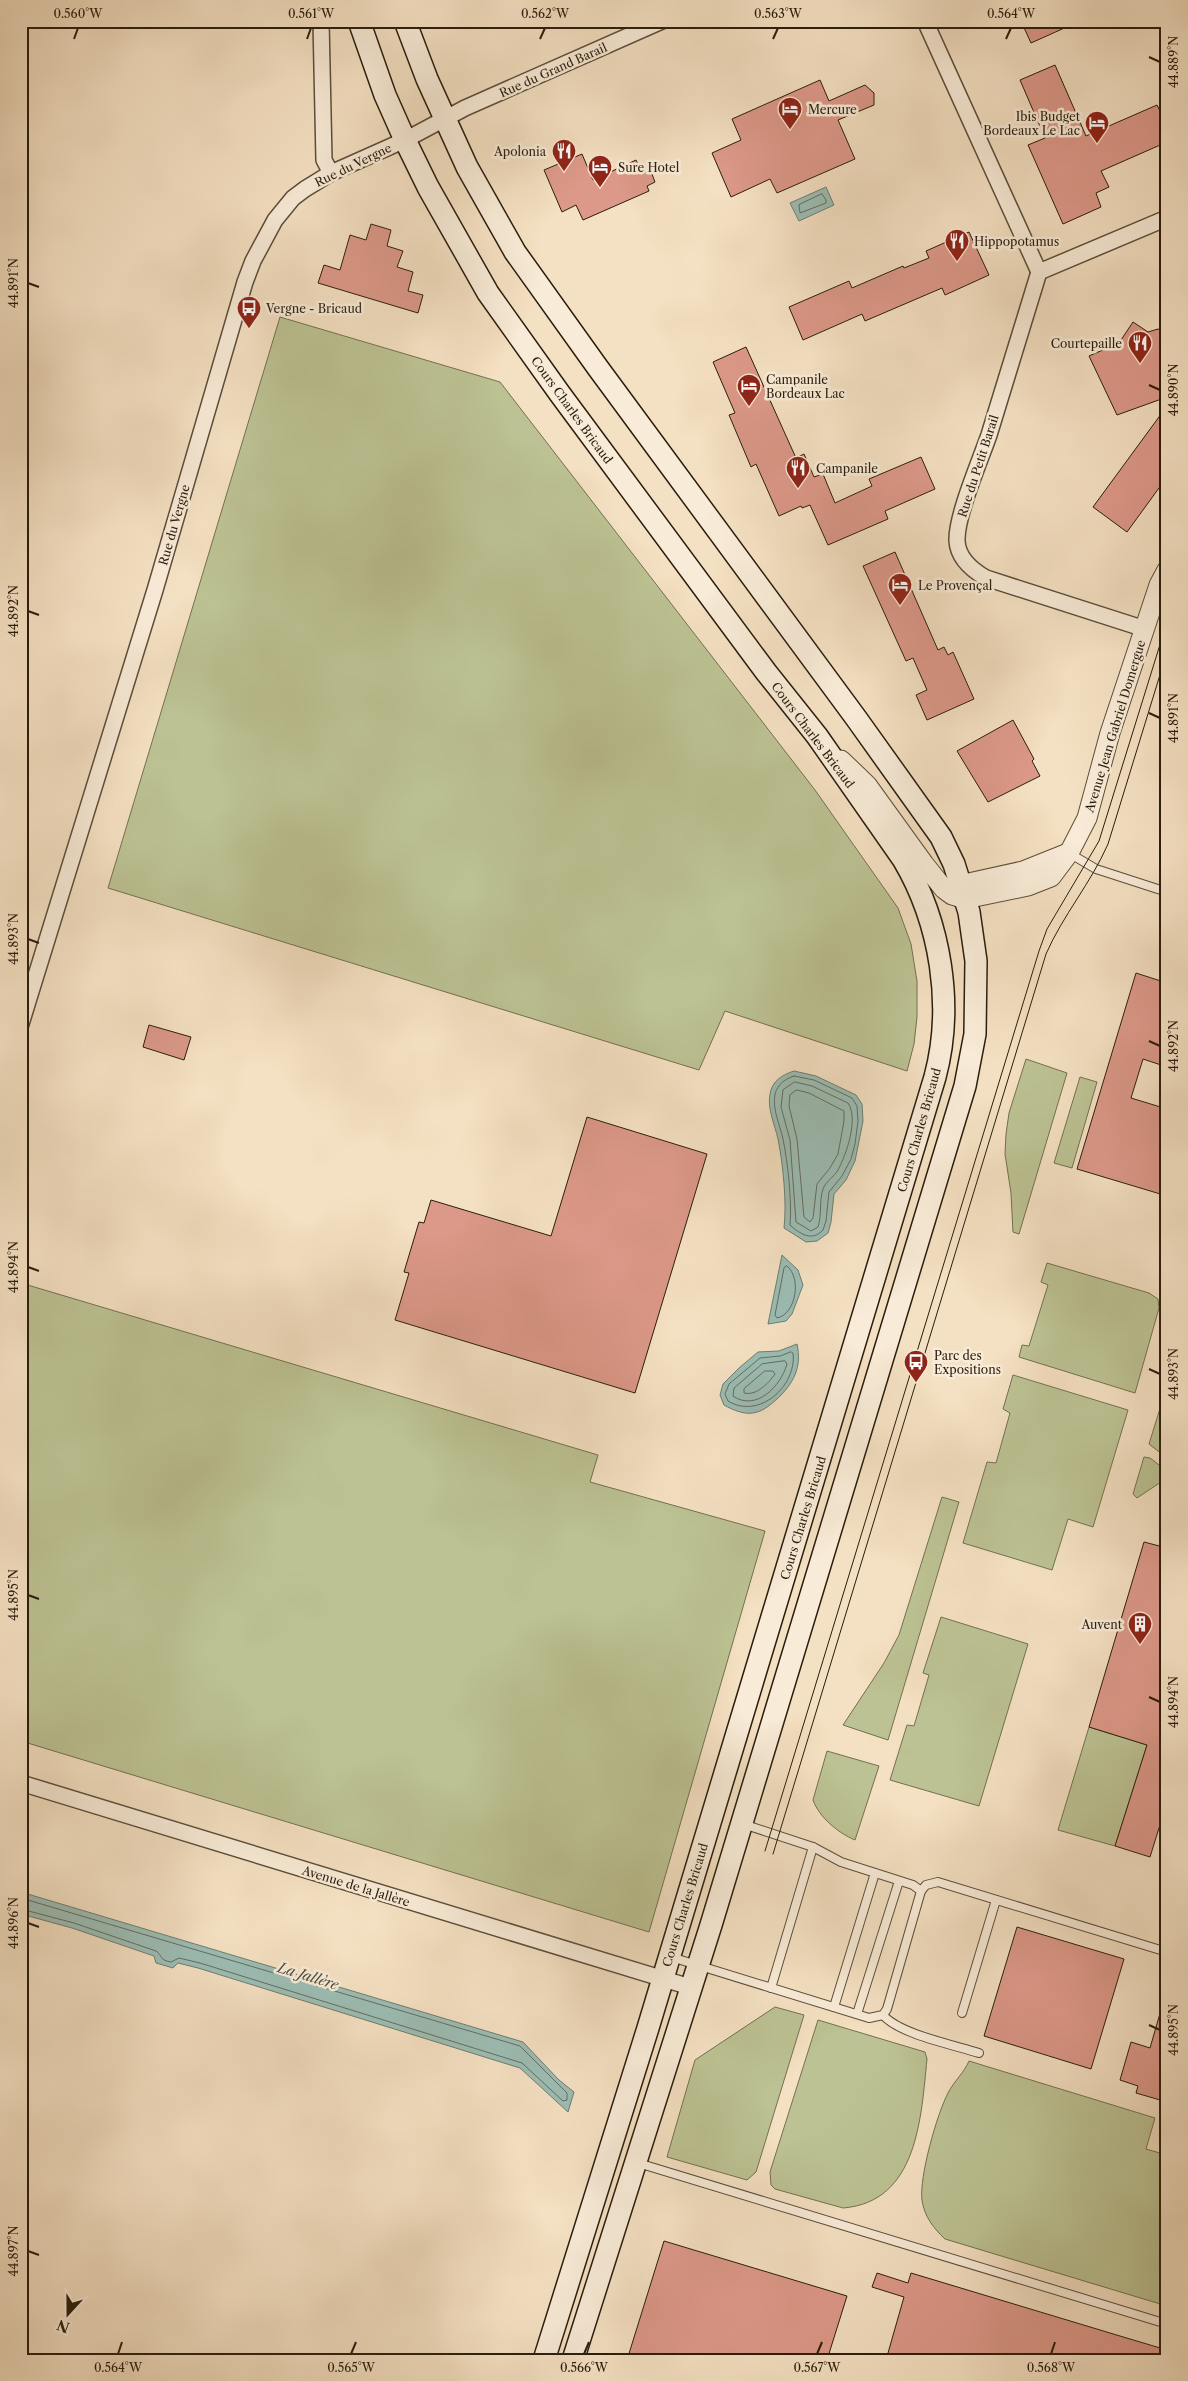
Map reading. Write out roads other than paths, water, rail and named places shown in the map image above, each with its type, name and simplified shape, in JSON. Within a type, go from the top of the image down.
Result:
[{"type":"main road","name":"Cours Charles Bricaud","points":[[359,21],[385,95],[405,140],[428,187],[488,293],[560,394],[760,664],[817,736],[903,859],[922,895],[930,920],[943,987],[944,1036],[940,1058],[826,1441],[544,2360]]},
{"type":"main road","points":[[405,21],[466,168],[515,252],[856,718],[935,830],[954,864],[956,891],[973,938],[977,994],[975,1034],[965,1086],[742,1824],[572,2360]]},
{"type":"street","points":[[320,21],[324,160],[331,173]]},
{"type":"street","name":"Rue du Grand Barail","points":[[445,119],[662,21]]},
{"type":"street","points":[[925,21],[1039,272],[1167,218]]},
{"type":"street","name":"Rue du Vergne","points":[[21,1024],[142,635],[253,261],[275,220],[293,198],[331,173],[405,140],[445,119]]},
{"type":"street","name":"Rue du Petit Barail","points":[[1039,272],[959,525],[957,542],[964,560],[973,570],[986,578],[1145,629]]},
{"type":"street","name":"Avenue Jean Gabriel Domergue","points":[[922,895],[1028,886],[1051,877],[1069,853],[1087,818],[1110,733],[1159,585],[1167,570]]},
{"type":"street","points":[[817,736],[866,785],[956,891]]},
{"type":"street","name":"Avenue de la Jallère","points":[[21,1784],[690,1987]]},
{"type":"lane","points":[[1069,853],[1096,869],[1167,892]]},
{"type":"lane","points":[[742,1824],[813,1847],[841,1862],[913,1885],[921,1891]]},
{"type":"lane","points":[[771,1988],[813,1847]]},
{"type":"lane","points":[[834,2007],[875,1873]]},
{"type":"lane","points":[[857,2014],[899,1880]]},
{"type":"lane","points":[[669,1957],[869,2018],[883,2015],[887,2009],[921,1891],[926,1885],[938,1882],[1167,1952]]},
{"type":"lane","points":[[962,2013],[996,1900]]},
{"type":"lane","points":[[883,2015],[888,2021],[906,2030],[979,2053]]},
{"type":"lane","points":[[636,2163],[1167,2324]]},
{"type":"water","points":[[826,187],[834,205],[799,221],[790,203]]},
{"type":"water","points":[[794,1071],[816,1076],[856,1095],[862,1104],[863,1121],[855,1161],[846,1180],[834,1194],[828,1233],[817,1241],[806,1242],[784,1228],[785,1195],[783,1172],[769,1100],[771,1089],[775,1082],[785,1074]]},
{"type":"water","points":[[782,1255],[798,1270],[803,1285],[792,1314],[786,1321],[768,1324]]},
{"type":"water","points":[[797,1344],[798,1360],[795,1374],[788,1387],[772,1403],[753,1413],[744,1413],[724,1405],[720,1395],[723,1384],[758,1352],[779,1351]]},
{"type":"water","points":[[21,1892],[523,2042],[559,2080],[574,2092],[568,2112],[520,2068],[198,1968],[178,1963],[173,1968],[156,1963],[154,1956],[72,1928],[21,1914]]},
{"type":"tram line","points":[[765,1851],[1039,951],[1047,929],[1099,841],[1167,622]]},
{"type":"tram line","points":[[773,1854],[1046,954],[1060,926],[1094,872],[1108,844],[1167,652]]},
{"type":"place","name":"Mercure","points":[[790,130]]},
{"type":"place","name":"Ibis Budget Bordeaux Le Lac","points":[[1097,144]]},
{"type":"place","name":"Apolonia","points":[[564,172]]},
{"type":"place","name":"Sure Hotel","points":[[600,188]]},
{"type":"place","name":"Hippopotamus","points":[[957,262]]},
{"type":"place","name":"Vergne - Bricaud","points":[[249,329]]},
{"type":"place","name":"Courtepaille","points":[[1140,364]]},
{"type":"place","name":"Campanile Bordeaux Lac","points":[[749,407]]},
{"type":"place","name":"Campanile","points":[[798,489]]},
{"type":"place","name":"Le Provençal","points":[[900,606]]},
{"type":"place","name":"Parc des Expositions","points":[[916,1383]]},
{"type":"place","name":"Auvent","points":[[1140,1645]]},
{"type":"water label","name":"La Jallère","points":[[308,1976]]}]
